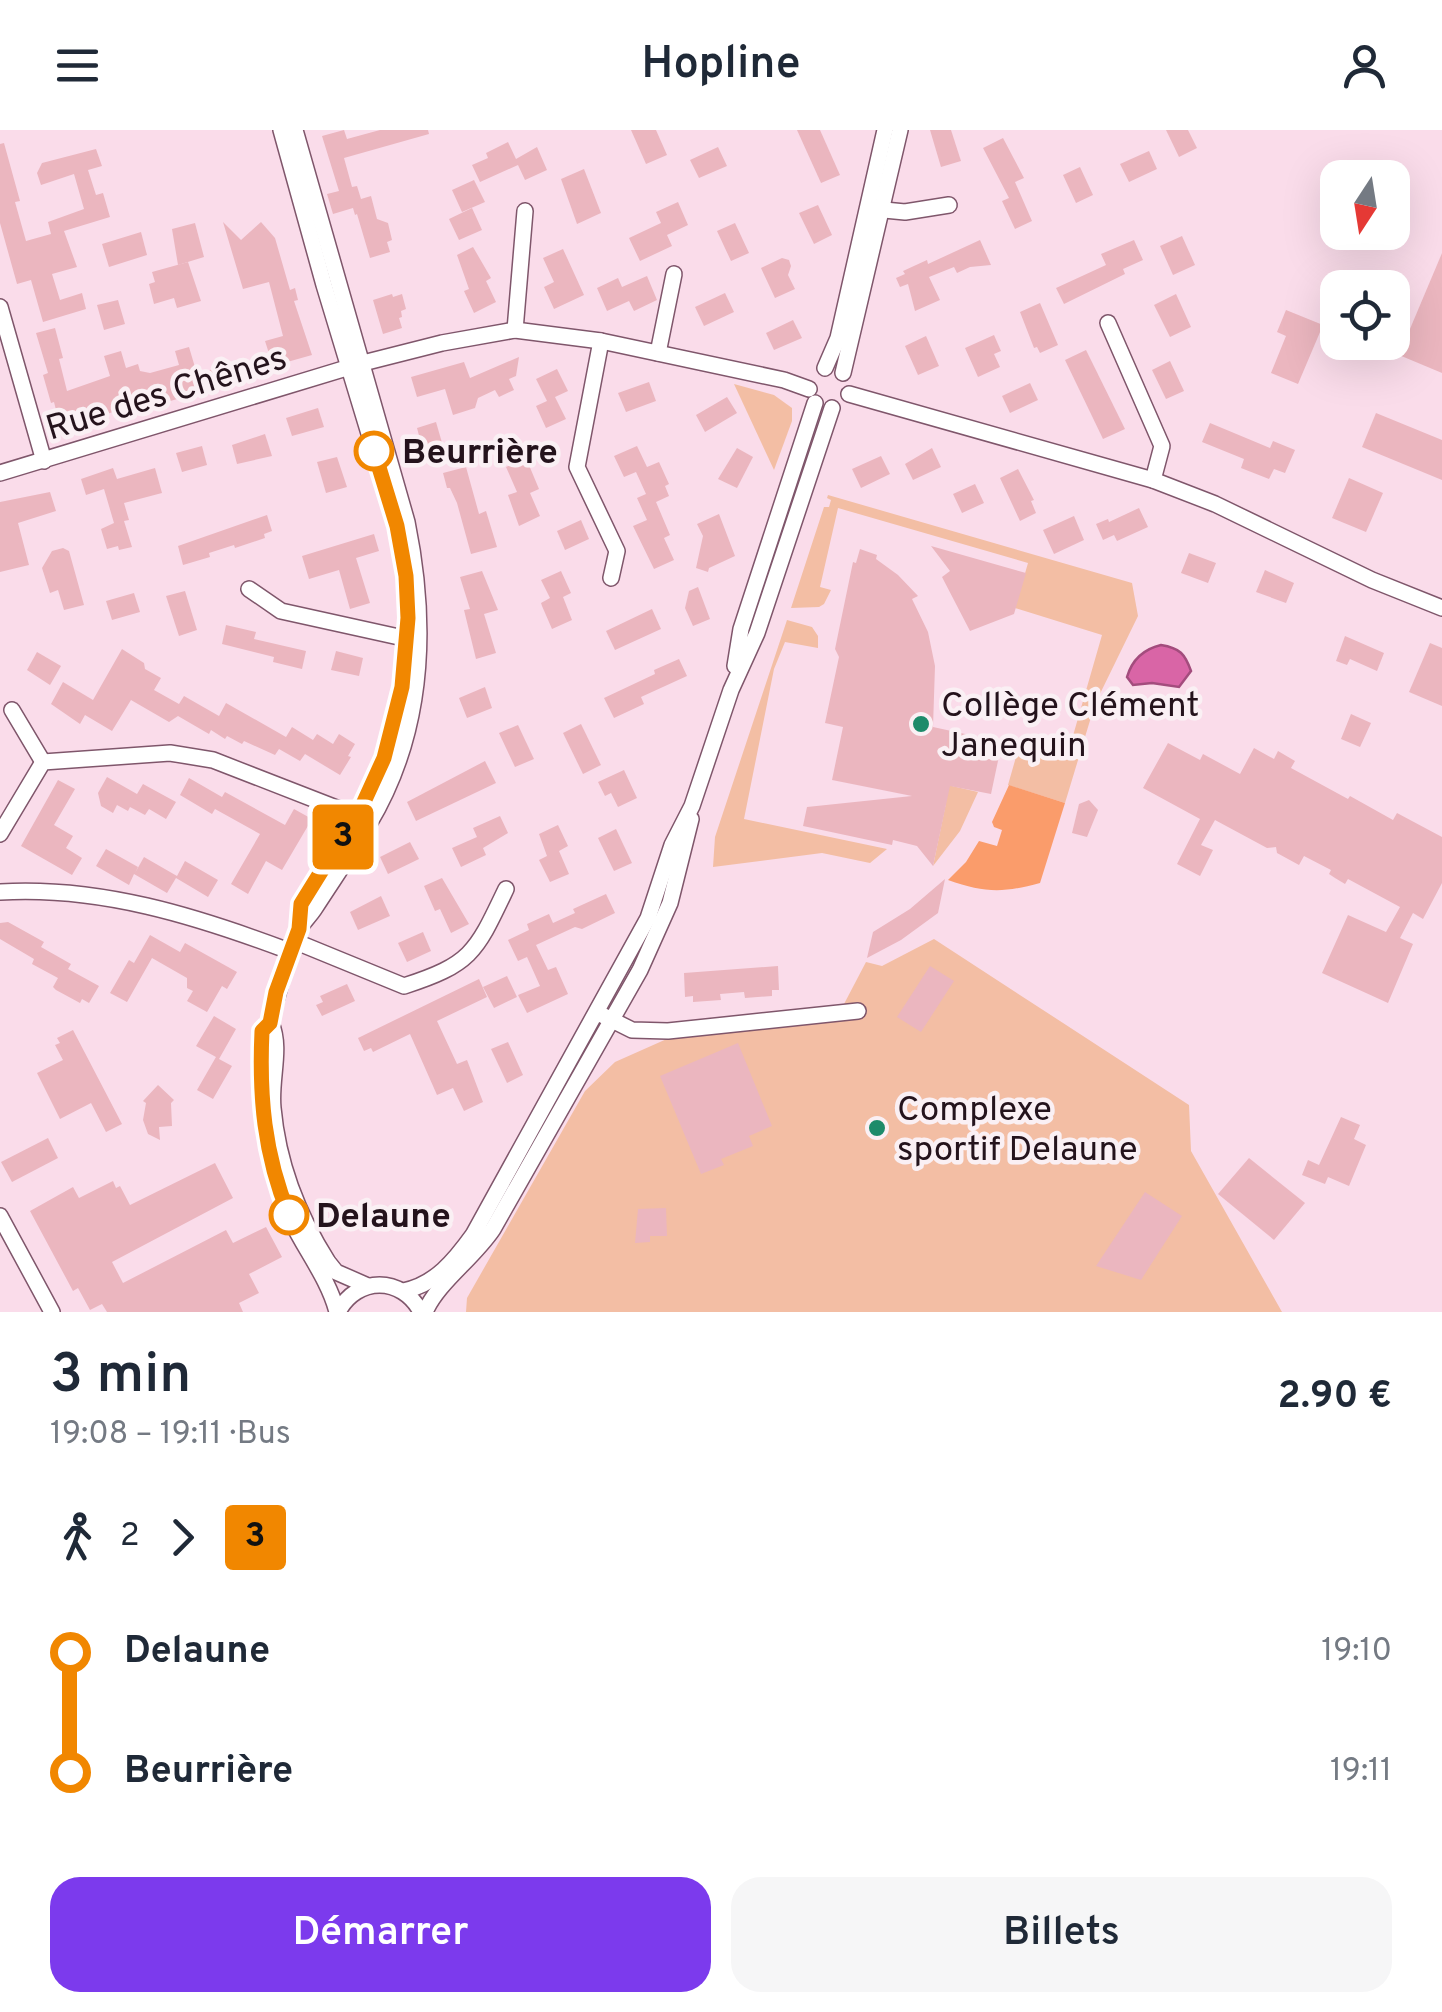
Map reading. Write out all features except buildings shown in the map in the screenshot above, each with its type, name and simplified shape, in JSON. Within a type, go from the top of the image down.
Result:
[{"type":"street","points":[[281,130],[407,522],[418,581],[408,726],[395,768],[294,940],[270,1023],[262,1031],[262,1113],[273,1170],[290,1219],[333,1296],[337,1312]]},
{"type":"street","points":[[295,130],[402,554],[414,640]]},
{"type":"street","points":[[843,374],[876,209],[885,130]]},
{"type":"street","points":[[731,690],[741,629],[817,372],[825,368],[838,338],[900,130]]},
{"type":"street","points":[[876,209],[905,212],[949,205]]},
{"type":"street","points":[[515,330],[525,212]]},
{"type":"street","points":[[658,353],[674,274]]},
{"type":"street","points":[[0,307],[44,460]]},
{"type":"street","points":[[1108,323],[1162,446],[1153,480]]},
{"type":"street","name":"Rue des Chênes","points":[[0,473],[356,365],[442,342],[515,330],[601,341],[784,380],[812,396]]},
{"type":"street","points":[[601,341],[577,467],[617,551],[611,578]]},
{"type":"street","points":[[812,396],[832,408],[840,406],[849,394],[849,383],[843,374],[825,368]]},
{"type":"street","points":[[849,394],[1153,480],[1215,504],[1372,580],[1442,608]]},
{"type":"street","points":[[403,1291],[430,1280],[456,1259],[605,1016],[640,970],[670,903],[692,806],[731,690],[757,633],[832,408]]},
{"type":"street","points":[[249,589],[281,610],[414,640]]},
{"type":"street","points":[[12,710],[43,762]]},
{"type":"street","points":[[43,762],[170,754],[214,760],[363,819]]},
{"type":"street","points":[[0,834],[43,762]]},
{"type":"street","points":[[0,892],[45,889],[161,908],[294,940],[404,986],[464,960],[481,943],[506,889]]},
{"type":"street","points":[[605,1016],[637,1031],[858,1011]]},
{"type":"street","points":[[337,1312],[351,1294],[383,1284],[403,1291],[423,1312],[433,1295],[470,1259],[493,1228],[605,1016]]},
{"type":"street","points":[[270,1023],[277,1038],[273,1111],[290,1188],[328,1262],[336,1272],[368,1286]]},
{"type":"street","points":[[0,1216],[52,1312]]},
{"type":"shaded area","points":[[734,384],[774,395],[792,408],[792,421],[774,470]]},
{"type":"shaded area","points":[[828,495],[1132,583],[1138,616],[1095,704],[1065,803],[1008,785],[1018,750],[1066,760],[1102,635],[1015,608],[1028,563],[838,508],[820,587],[831,590],[819,607],[791,608],[824,507],[829,507]]},
{"type":"shaded area","points":[[787,620],[812,627],[818,636],[818,648],[785,642],[774,669],[744,819],[887,849],[870,863],[822,853],[713,867],[715,837]]},
{"type":"shaded area","points":[[1161,645],[1181,653],[1191,671],[1179,687],[1133,685],[1127,677],[1135,660]]},
{"type":"shaded area","points":[[939,783],[978,792],[960,831],[933,866],[946,803]]},
{"type":"shaded area","points":[[1009,785],[1065,803],[1040,883],[994,890],[948,880],[979,841],[997,846],[1002,830],[992,822]]},
{"type":"shaded area","name":"Complexe sportif Delaune","points":[[934,939],[1189,1105],[1191,1151],[1282,1312],[466,1312],[467,1298],[585,1091],[615,1062],[669,1038],[844,1004],[866,962],[882,966]]},
{"type":"bus line","name":"3","points":[[289,1215],[271,1164],[262,1113],[262,1031],[270,1023],[276,992],[299,929],[301,904],[363,804],[384,758],[402,687],[408,618],[406,576],[397,526],[374,451]]},
{"type":"place","name":"Beurrière","points":[[374,451]]},
{"type":"place","name":"Collège Clément Janequin","points":[[921,724]]},
{"type":"place","name":"Complexe sportif Delaune","points":[[877,1128]]},
{"type":"place","name":"Delaune","points":[[289,1215]]}]
